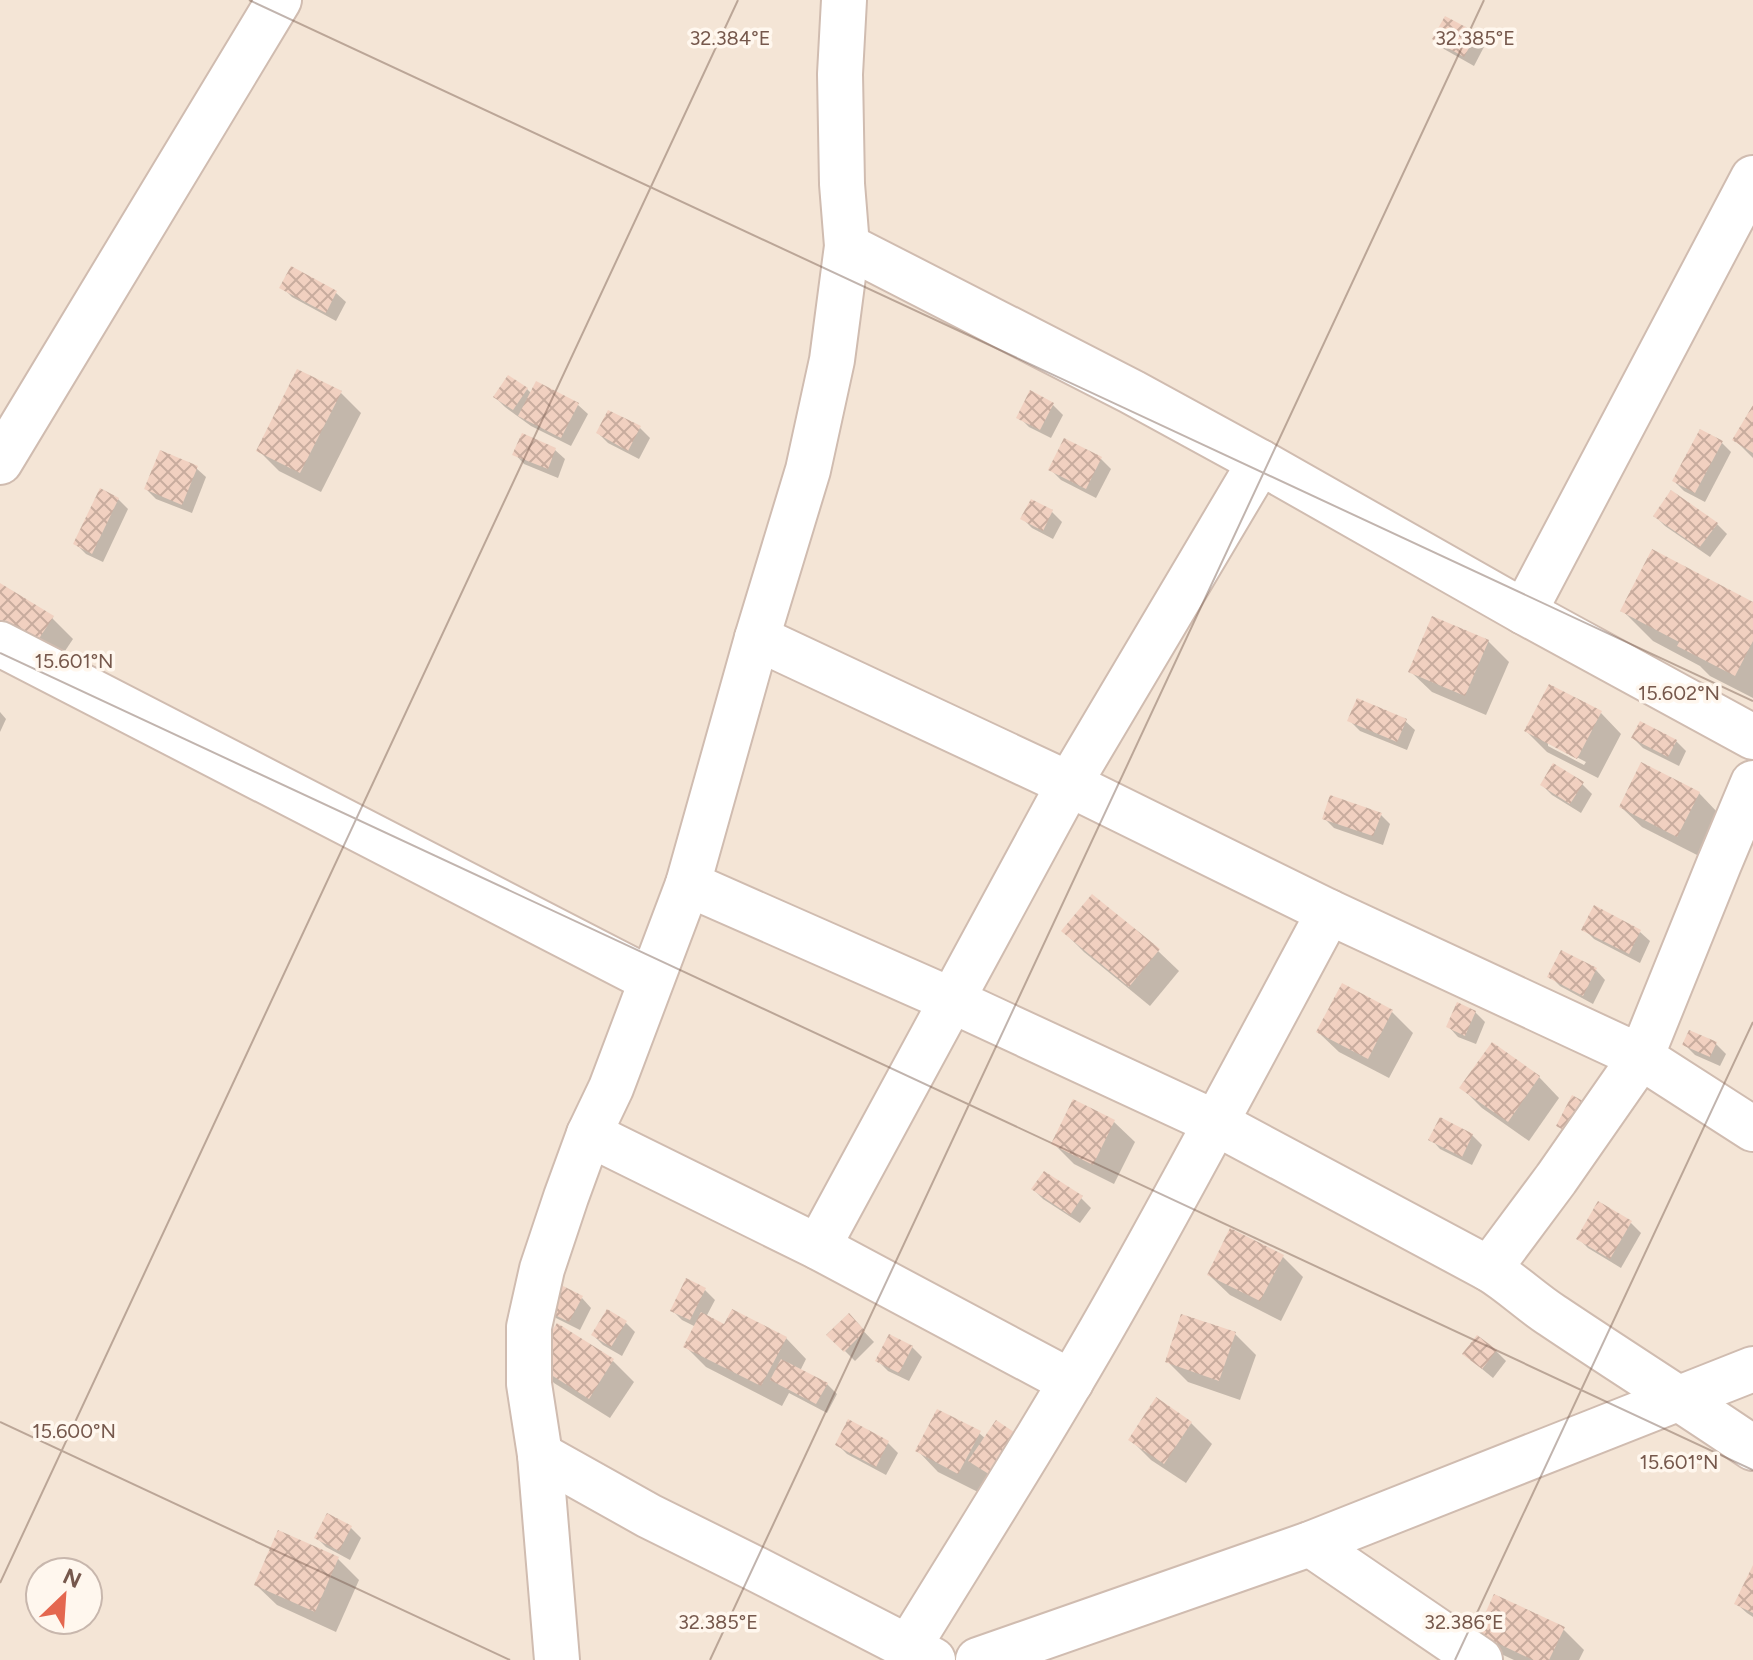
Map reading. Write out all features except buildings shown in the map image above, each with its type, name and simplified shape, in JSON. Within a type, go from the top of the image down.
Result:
[{"type":"street","points":[[0,462],[279,0]]},
{"type":"street","points":[[557,1660],[540,1455],[529,1384],[529,1327],[542,1269],[589,1134],[611,1088],[688,884],[808,470],[832,360],[847,246],[842,184],[840,74],[844,0]]},
{"type":"street","points":[[1524,612],[1753,178]]},
{"type":"street","points":[[847,246],[1132,392],[1753,737]]},
{"type":"street","points":[[818,1247],[1069,784],[1260,462]]},
{"type":"street","points":[[757,638],[1069,784],[1329,912],[1641,1057],[1753,1129]]},
{"type":"street","points":[[0,644],[651,980]]},
{"type":"street","points":[[1489,1269],[1641,1057],[1753,783]]},
{"type":"street","points":[[688,884],[951,1000],[1216,1123],[1489,1269],[1532,1302],[1753,1448]]},
{"type":"street","points":[[540,1455],[649,1516],[921,1653],[1216,1123],[1329,912]]},
{"type":"street","points":[[589,1134],[818,1247],[1071,1382]]},
{"type":"street","points":[[978,1660],[1310,1544],[1753,1369]]},
{"type":"street","points":[[1310,1544],[1480,1660]]},
{"type":"shaded area","points":[[0,0],[1753,0],[1753,1660],[0,1660]]}]
